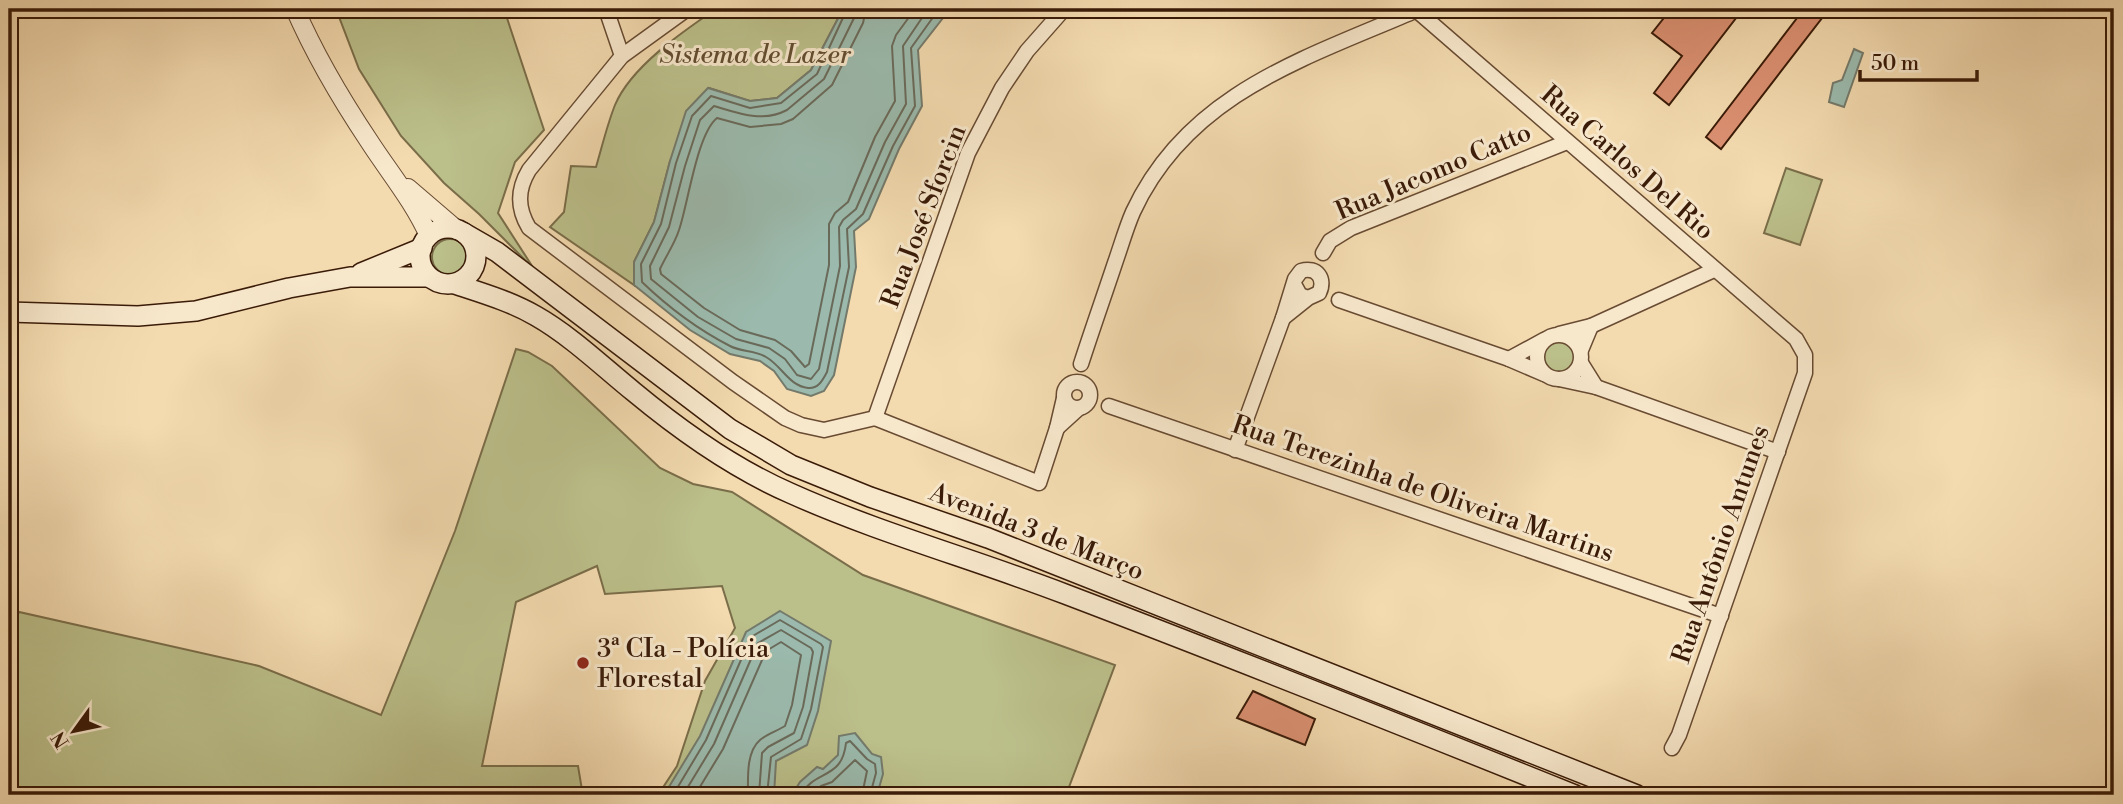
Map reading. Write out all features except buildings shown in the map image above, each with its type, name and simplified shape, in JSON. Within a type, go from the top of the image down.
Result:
[{"type":"main road","points":[[9,312],[138,317],[196,311],[289,288],[350,278],[429,277],[441,283],[455,284],[468,276],[475,263],[474,245],[461,232],[442,229],[425,242],[350,278]]},
{"type":"main road","name":"Avenida 3 de Março","points":[[461,232],[496,252],[730,429],[791,465],[841,486],[988,538],[1637,795]]},
{"type":"main road","points":[[425,242],[421,264],[429,277]]},
{"type":"main road","name":"Avenida 3 de Março","points":[[455,284],[514,304],[547,323],[638,396],[704,444],[790,494],[1076,598],[1575,795]]},
{"type":"street","points":[[295,9],[311,46],[383,163],[419,215],[425,242]]},
{"type":"street","points":[[606,9],[622,56]]},
{"type":"street","points":[[687,9],[622,56],[524,178],[519,205],[529,228],[785,418],[813,429],[824,430],[875,418],[1039,483],[1067,391],[1080,363],[1133,213],[1161,165],[1187,134],[1214,109],[1251,85],[1280,69],[1416,9]]},
{"type":"street","name":"Rua José Sforcin","points":[[875,418],[968,153],[1002,88],[1027,51],[1064,9]]},
{"type":"street","name":"Rua Carlos Del Rio","points":[[1416,9],[1796,339],[1805,355]]},
{"type":"street","name":"Rua Jacomo Catto","points":[[1298,277],[1331,242],[1351,228],[1567,142]]},
{"type":"street","points":[[383,163],[410,190],[461,232]]},
{"type":"street","name":"Rua Jacomo Catto","points":[[1322,253],[1322,282]]},
{"type":"street","points":[[1509,359],[1552,337],[1591,326],[1714,270]]},
{"type":"street","points":[[1298,277],[1316,271],[1322,282],[1339,300]]},
{"type":"street","points":[[1298,277],[1300,295],[1339,300],[1509,359],[1552,377],[1596,387],[1779,452]]},
{"type":"street","points":[[1235,450],[1298,277]]},
{"type":"street","points":[[1283,318],[1319,293],[1322,282]]},
{"type":"street","points":[[1591,326],[1581,357],[1569,377],[1552,377],[1538,365],[1537,358],[1538,351],[1552,337],[1572,338],[1581,357],[1596,387]]},
{"type":"street","name":"Rua Antônio Antunes","points":[[1672,748],[1679,735],[1779,452],[1805,373],[1805,355]]},
{"type":"street","points":[[1057,428],[1090,398],[1080,363]]},
{"type":"street","points":[[1067,391],[1081,382],[1089,388]]},
{"type":"street","name":"Rua Terezinha de Oliveira Martins","points":[[1089,388],[1109,406],[1721,616]]},
{"type":"street","points":[[1067,391],[1070,406],[1081,408]]},
{"type":"street","name":"Rua Terezinha de Oliveira Martins","points":[[1081,408],[1109,406]]},
{"type":"green space","points":[[336,9],[504,9],[544,130],[515,162],[498,213],[534,269],[444,183],[401,136],[359,69]]},
{"type":"green space","name":"Sistema de Lazer","points":[[716,9],[843,9],[811,70],[777,98],[750,101],[709,88],[670,161],[654,222],[634,262],[634,285],[550,227],[564,212],[571,166],[596,167],[615,105],[633,77],[659,51]]},
{"type":"green space","points":[[1786,168],[1822,180],[1800,245],[1764,233]]},
{"type":"green space","points":[[450,239],[463,244],[468,257],[463,270],[450,275],[437,270],[432,257],[437,244]]},
{"type":"green space","points":[[1559,339],[1572,344],[1577,357],[1572,370],[1559,375],[1546,370],[1541,357],[1546,344]]},
{"type":"green space","points":[[516,349],[528,352],[552,366],[660,468],[693,484],[732,492],[863,575],[1115,665],[1066,795],[658,795],[677,766],[705,681],[735,628],[722,586],[605,594],[597,566],[516,602],[482,766],[578,766],[582,790],[601,795],[9,795],[9,631],[19,612],[259,666],[381,715],[455,531]]},
{"type":"water","points":[[843,9],[950,9],[918,50],[922,106],[899,149],[869,219],[854,231],[856,267],[834,375],[824,391],[811,396],[787,389],[774,371],[760,361],[730,354],[690,330],[634,285],[634,262],[654,222],[686,111],[708,88],[750,101],[777,98],[811,70]]},
{"type":"water","points":[[1854,49],[1863,53],[1844,107],[1829,102],[1833,83],[1842,80]]},
{"type":"water","points":[[780,611],[831,641],[818,711],[807,745],[776,761],[774,795],[664,795],[700,736],[746,632]]},
{"type":"water","points":[[855,733],[872,754],[881,757],[883,774],[877,795],[792,795],[800,782],[817,767],[823,769],[838,755],[839,736]]},
{"type":"place","name":"3ª CIa - Polícia Florestal","points":[[583,663]]}]
